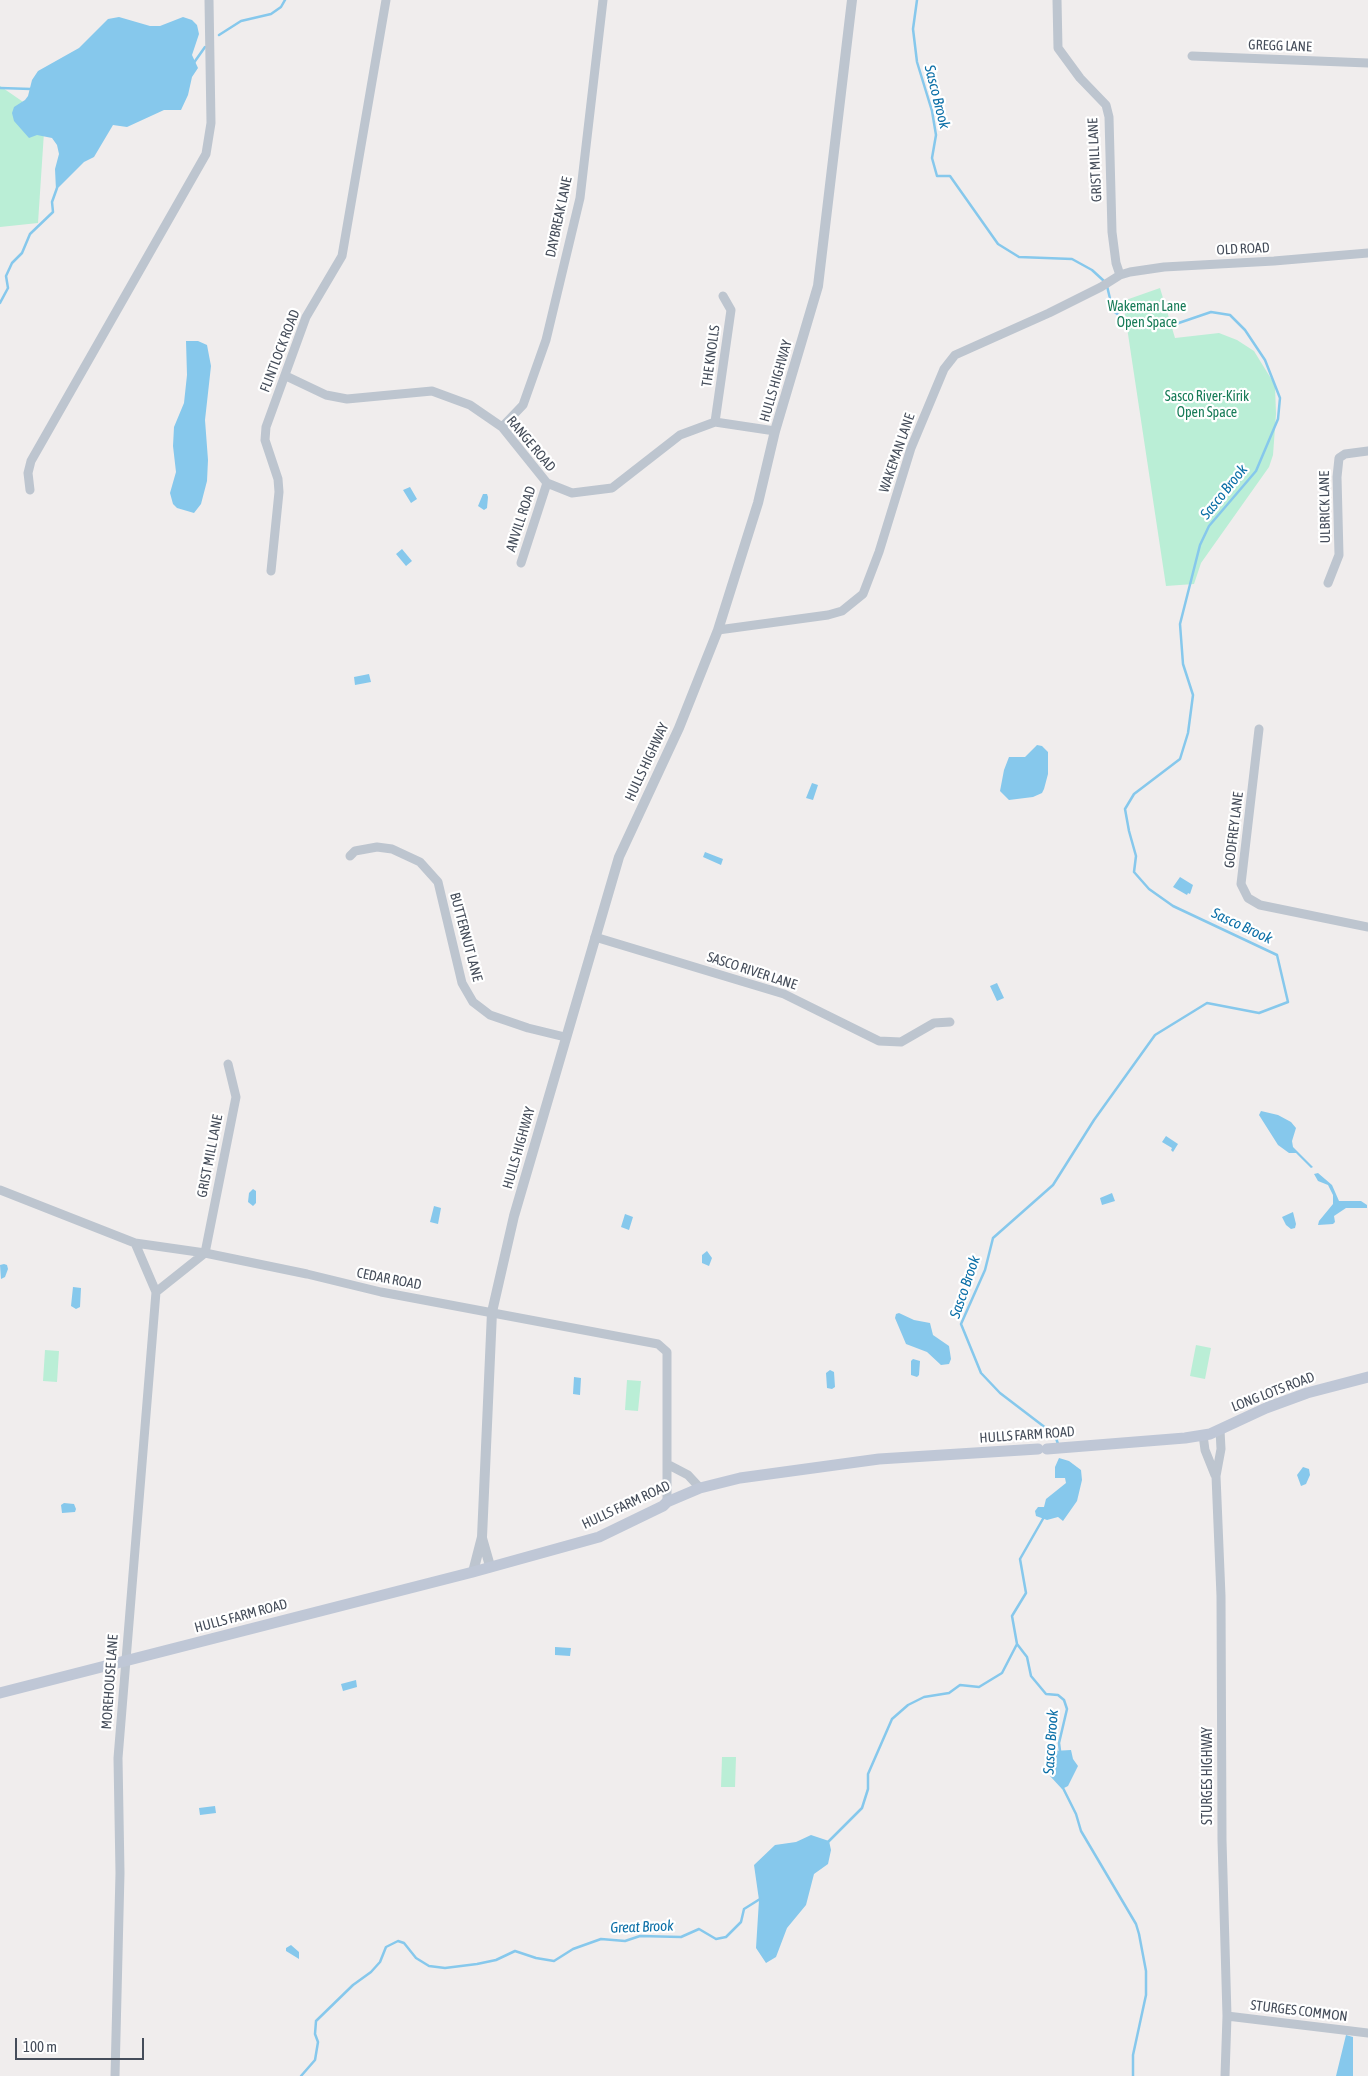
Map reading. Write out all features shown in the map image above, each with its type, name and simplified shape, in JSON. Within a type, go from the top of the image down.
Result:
[{"type":"main road","name":"LONG LOTS ROAD","points":[[1190,1438],[1220,1430],[1266,1408],[1307,1393],[1368,1376]]},
{"type":"main road","name":"HULLS FARM ROAD","points":[[0,1693],[599,1538],[663,1506],[667,1502],[700,1488],[740,1478],[879,1459],[1190,1438]]},
{"type":"street","points":[[30,490],[28,473],[31,461],[206,154],[211,123],[210,0]]},
{"type":"street","name":"FLINTLOCK ROAD","points":[[271,571],[279,492],[278,479],[265,440],[266,427],[306,317],[342,256],[386,0]]},
{"type":"street","name":"DAYBREAK LANE","points":[[502,427],[523,405],[546,340],[577,207],[603,0]]},
{"type":"street","name":"HULLS HIGHWAY","points":[[473,1572],[482,1537],[492,1312],[514,1216],[619,857],[678,728],[718,630],[758,503],[775,431],[818,286],[852,0]]},
{"type":"street","name":"GRIST MILL LANE","points":[[1057,0],[1058,48],[1080,78],[1106,105],[1112,232],[1120,275]]},
{"type":"street","name":"GREGG LANE","points":[[1192,56],[1368,62]]},
{"type":"street","name":"OLD ROAD","points":[[1120,275],[1164,267],[1274,261],[1368,253]]},
{"type":"street","name":"WAKEMAN LANE","points":[[718,630],[828,615],[842,611],[863,594],[879,552],[911,448],[944,368],[955,355],[1101,287],[1120,275]]},
{"type":"street","name":"THE KNOLLS","points":[[715,422],[731,310],[723,296]]},
{"type":"street","name":"RANGE ROAD","points":[[286,376],[326,395],[347,400],[432,391],[470,404],[502,427],[547,484],[572,493],[612,488],[680,435],[715,422],[775,431]]},
{"type":"street","name":"ULBRICK LANE","points":[[1328,583],[1339,555],[1337,477],[1340,458],[1345,454],[1368,451]]},
{"type":"street","name":"ANVILL ROAD","points":[[521,564],[547,484]]},
{"type":"street","name":"GODFREY LANE","points":[[1259,729],[1241,884],[1248,898],[1260,905],[1368,927]]},
{"type":"street","name":"BUTTERNUT LANE","points":[[350,856],[355,851],[377,847],[392,849],[420,862],[438,882],[462,984],[474,1002],[490,1015],[528,1028],[565,1037]]},
{"type":"street","name":"SASCO RIVER LANE","points":[[595,937],[784,994],[879,1041],[901,1042],[934,1023],[950,1022]]},
{"type":"street","name":"GRIST MILL LANE","points":[[205,1253],[236,1097],[228,1064]]},
{"type":"street","name":"CEDAR ROAD","points":[[0,1190],[135,1244],[205,1253],[307,1274],[372,1290],[658,1344],[668,1352],[667,1502]]},
{"type":"street","name":"MOREHOUSE LANE","points":[[115,2076],[120,1873],[118,1758],[156,1292],[135,1244]]},
{"type":"street","points":[[156,1292],[205,1253]]},
{"type":"street","name":"STURGES HIGHWAY","points":[[1220,1430],[1221,1449],[1216,1476],[1221,1596],[1222,1840],[1227,2016],[1225,2076]]},
{"type":"street","name":"STURGES HIGHWAY","points":[[1204,1435],[1205,1450],[1216,1476]]},
{"type":"street","points":[[667,1464],[688,1475],[700,1488]]},
{"type":"street","name":"HULLS HIGHWAY","points":[[482,1537],[490,1566]]},
{"type":"street","name":"STURGES COMMON","points":[[1227,2016],[1368,2032]]},
{"type":"green space","points":[[0,86],[45,117],[38,223],[0,227]]},
{"type":"green space","name":"Sasco River-Kirik Open Space","points":[[1160,288],[1175,338],[1219,333],[1237,340],[1254,351],[1275,385],[1276,414],[1273,455],[1269,467],[1201,563],[1194,584],[1166,586],[1123,301]]},
{"type":"green space","points":[[1196,1345],[1211,1348],[1205,1379],[1190,1376]]},
{"type":"green space","points":[[45,1350],[59,1351],[57,1382],[43,1381]]},
{"type":"green space","points":[[627,1380],[641,1381],[638,1411],[625,1410]]},
{"type":"green space","points":[[722,1757],[736,1757],[735,1787],[721,1787]]},
{"type":"water","points":[[119,17],[150,26],[160,26],[183,17],[192,20],[197,25],[199,34],[192,55],[198,68],[192,77],[188,95],[181,110],[164,110],[127,127],[113,125],[94,157],[84,162],[56,190],[55,169],[59,154],[57,145],[52,138],[37,135],[29,138],[14,121],[12,113],[14,107],[28,96],[32,80],[38,71],[79,48],[108,19]]},
{"type":"water","points":[[186,341],[198,341],[207,345],[211,366],[205,420],[208,460],[207,481],[201,504],[194,513],[177,508],[173,504],[170,493],[176,472],[173,446],[174,427],[184,403],[187,375]]},
{"type":"water","points":[[410,487],[417,499],[411,503],[403,490]]},
{"type":"water","points":[[483,494],[487,494],[488,497],[487,508],[484,510],[478,506]]},
{"type":"water","points":[[402,549],[412,561],[406,566],[396,554]]},
{"type":"water","points":[[369,674],[371,682],[355,685],[354,677]]},
{"type":"water","points":[[1037,745],[1042,746],[1048,752],[1048,774],[1042,793],[1033,797],[1009,800],[1000,791],[1004,770],[1009,757],[1025,757]]},
{"type":"water","points":[[812,783],[818,785],[813,800],[806,798]]},
{"type":"water","points":[[705,852],[723,859],[721,865],[703,857]]},
{"type":"water","points":[[1180,877],[1193,885],[1190,894],[1188,893],[1187,895],[1173,887]]},
{"type":"water","points":[[997,983],[1004,998],[997,1001],[990,986]]},
{"type":"water","points":[[1261,1111],[1278,1115],[1291,1122],[1296,1128],[1292,1141],[1293,1147],[1313,1167],[1311,1168],[1296,1153],[1289,1153],[1278,1145],[1259,1115]]},
{"type":"water","points":[[1166,1136],[1178,1144],[1173,1152],[1172,1148],[1162,1142]]},
{"type":"water","points":[[1318,1173],[1332,1185],[1339,1201],[1361,1201],[1367,1205],[1367,1208],[1346,1208],[1334,1216],[1335,1222],[1333,1224],[1318,1225],[1319,1221],[1333,1204],[1333,1195],[1328,1185],[1318,1181],[1314,1174]]},
{"type":"water","points":[[253,1189],[256,1191],[256,1203],[253,1206],[248,1202],[249,1193]]},
{"type":"water","points":[[1112,1193],[1115,1201],[1102,1205],[1100,1198]]},
{"type":"water","points":[[434,1206],[441,1208],[438,1224],[430,1222]]},
{"type":"water","points":[[1293,1212],[1296,1224],[1295,1228],[1291,1229],[1286,1225],[1282,1217]]},
{"type":"water","points":[[625,1214],[633,1217],[629,1230],[621,1227]]},
{"type":"water","points":[[707,1251],[712,1258],[709,1266],[702,1263],[702,1255]]},
{"type":"water","points":[[0,1265],[7,1265],[8,1269],[5,1277],[1,1279]]},
{"type":"water","points":[[73,1287],[81,1288],[80,1307],[76,1309],[71,1306]]},
{"type":"water","points":[[899,1313],[914,1320],[930,1323],[933,1335],[949,1346],[951,1359],[949,1364],[941,1365],[927,1352],[906,1344],[895,1318],[896,1314]]},
{"type":"water","points":[[913,1359],[920,1361],[919,1375],[917,1377],[911,1375],[911,1361]]},
{"type":"water","points":[[830,1370],[834,1372],[835,1387],[832,1389],[827,1388],[826,1373]]},
{"type":"water","points":[[574,1377],[581,1378],[580,1395],[573,1394]]},
{"type":"water","points":[[1059,1458],[1069,1461],[1081,1470],[1082,1480],[1077,1501],[1063,1521],[1058,1517],[1047,1520],[1036,1516],[1035,1511],[1038,1507],[1044,1507],[1046,1499],[1066,1483],[1065,1478],[1055,1478],[1055,1467]]},
{"type":"water","points":[[1303,1467],[1309,1469],[1310,1475],[1306,1484],[1301,1486],[1297,1475]]},
{"type":"water","points":[[64,1503],[74,1504],[75,1512],[62,1513],[61,1505]]},
{"type":"water","points":[[555,1647],[571,1648],[570,1656],[555,1655]]},
{"type":"water","points":[[356,1680],[357,1687],[343,1691],[341,1684]]},
{"type":"water","points":[[1071,1750],[1073,1759],[1078,1766],[1068,1786],[1062,1789],[1050,1776],[1049,1756],[1053,1751]]},
{"type":"water","points":[[215,1806],[216,1813],[200,1815],[199,1808]]},
{"type":"water","points":[[811,1835],[829,1841],[831,1850],[828,1864],[814,1874],[806,1905],[787,1928],[776,1957],[766,1963],[756,1948],[759,1900],[754,1865],[775,1845],[796,1842]]},
{"type":"water","points":[[291,1945],[299,1952],[299,1959],[286,1951],[286,1948]]},
{"type":"water","points":[[1346,2035],[1353,2037],[1353,2076],[1336,2076]]},
{"type":"waterway","points":[[219,35],[241,21],[271,14],[281,7],[285,0]]},
{"type":"waterway","name":"Sasco Brook","points":[[917,0],[913,29],[917,62],[932,111],[936,135],[932,158],[937,176],[950,176],[998,244],[1019,257],[1072,259],[1092,270],[1104,281]]},
{"type":"waterway","points":[[193,64],[205,47]]},
{"type":"waterway","points":[[0,88],[31,89]]},
{"type":"waterway","points":[[0,303],[8,288],[6,276],[12,263],[22,253],[30,234],[53,212],[52,202],[57,188]]},
{"type":"waterway","name":"Sasco Brook","points":[[1058,1444],[1055,1435],[1000,1393],[981,1373],[961,1324],[985,1270],[993,1238],[1053,1185],[1094,1120],[1155,1035],[1207,1003],[1259,1013],[1288,1002],[1277,955],[1173,906],[1149,889],[1134,872],[1136,856],[1125,809],[1134,794],[1180,759],[1188,733],[1193,695],[1183,664],[1180,624],[1200,545],[1209,526],[1256,471],[1278,419],[1280,398],[1265,360],[1245,330],[1230,315],[1211,312],[1167,327],[1136,327],[1113,311],[1107,286]]},
{"type":"waterway","name":"Sasco Brook","points":[[1044,1517],[1020,1559],[1026,1593],[1012,1616],[1017,1644],[1027,1657],[1031,1676],[1046,1694],[1058,1695],[1064,1700],[1067,1709],[1059,1743],[1060,1751]]},
{"type":"waterway","name":"Great Brook","points":[[827,1843],[862,1808],[868,1789],[868,1774],[892,1719],[908,1705],[924,1697],[949,1693],[960,1685],[979,1687],[1002,1673],[1017,1644]]},
{"type":"waterway","name":"Sasco Brook","points":[[1062,1786],[1076,1814],[1081,1831],[1136,1924],[1139,1934],[1146,1971],[1146,1995],[1133,2055],[1133,2076]]},
{"type":"waterway","name":"Great Brook","points":[[301,2076],[315,2060],[318,2042],[315,2034],[316,2021],[353,1985],[371,1972],[380,1962],[386,1947],[398,1941],[404,1943],[416,1958],[429,1966],[445,1968],[477,1964],[496,1960],[515,1951],[536,1958],[554,1961],[573,1949],[601,1939],[625,1941],[640,1936],[681,1937],[699,1929],[716,1939],[726,1937],[741,1922],[744,1909],[760,1899]]},
{"type":"park label","name":"Wakeman Lane Open Space","points":[[1147,316]]}]
